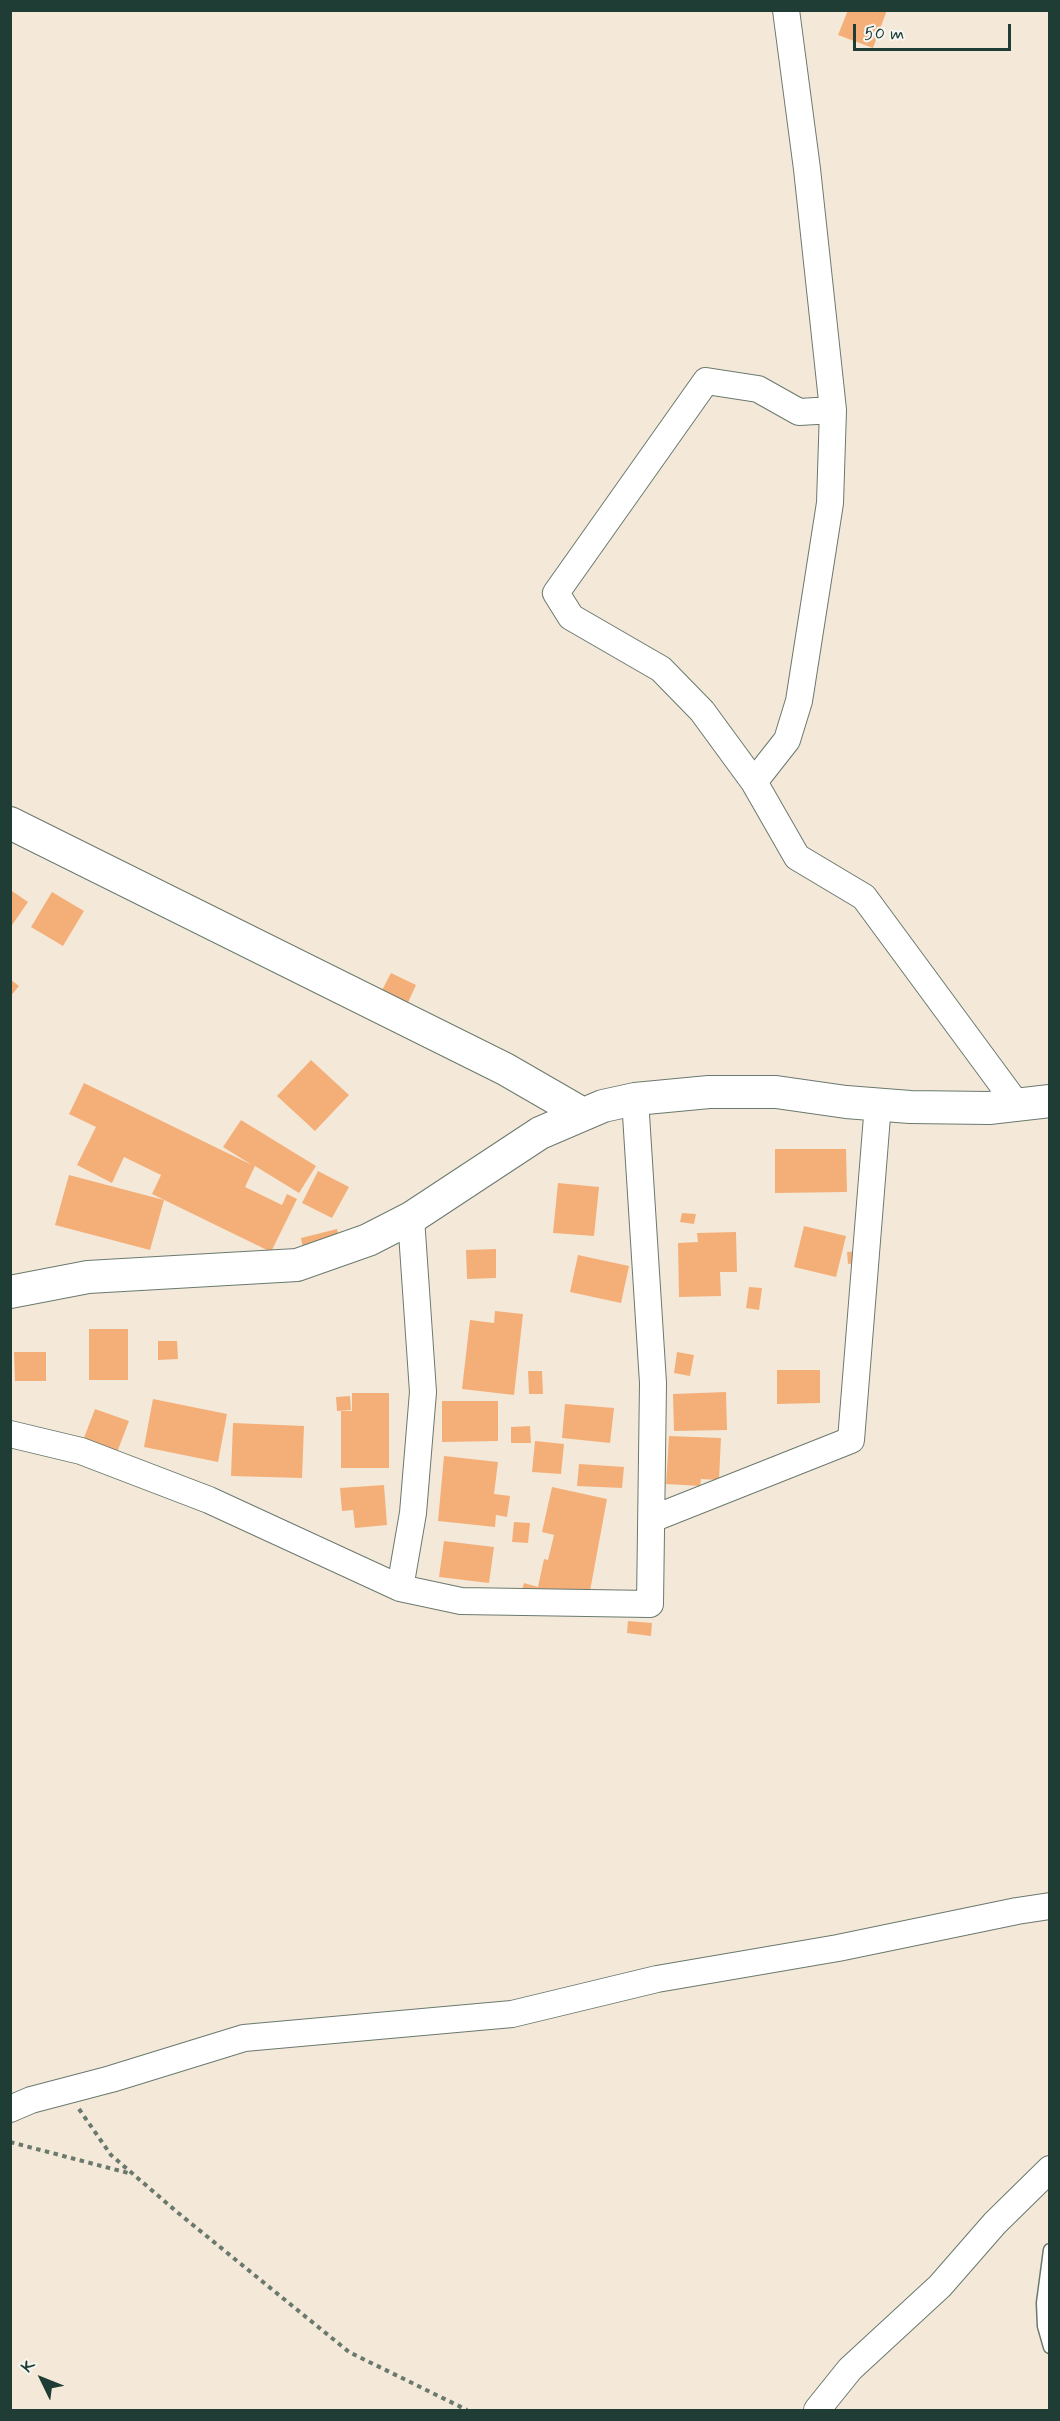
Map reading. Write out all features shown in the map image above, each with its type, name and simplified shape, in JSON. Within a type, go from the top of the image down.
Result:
[{"type":"street","points":[[754,782],[787,740],[799,701],[830,503],[833,410],[807,169],[786,10]]},
{"type":"street","points":[[833,410],[799,412],[758,389],[706,381],[556,593],[571,618],[661,669],[702,711],[754,782],[797,857],[864,897],[1018,1106]]},
{"type":"street","points":[[10,823],[505,1069],[583,1114]]},
{"type":"street","points":[[10,1292],[88,1276],[297,1265],[368,1240],[411,1218],[540,1133],[603,1106],[635,1099],[709,1092],[776,1092],[878,1104],[989,1108],[1050,1101]]},
{"type":"street","points":[[10,1434],[81,1451],[209,1500],[400,1588],[461,1601],[650,1604],[653,1383],[635,1099]]},
{"type":"street","points":[[652,1519],[851,1440],[878,1104]]},
{"type":"street","points":[[400,1588],[413,1513],[423,1392],[411,1218]]},
{"type":"street","points":[[10,2109],[32,2100],[244,2038],[512,2014],[657,1979],[838,1948],[1050,1906]]},
{"type":"street","points":[[817,2410],[850,2369],[940,2286],[995,2223],[1050,2169]]},
{"type":"lane","points":[[1050,2250],[1043,2303],[1044,2326],[1050,2347]]},
{"type":"path","points":[[66,2091],[111,2155],[349,2352],[467,2410]]},
{"type":"path","points":[[10,2142],[134,2174]]},
{"type":"building","points":[[848,10],[887,10],[873,48],[838,35]]},
{"type":"building","points":[[12,891],[28,902],[10,928],[10,893]]},
{"type":"building","points":[[52,892],[84,911],[63,946],[31,927]]},
{"type":"building","points":[[391,973],[416,985],[406,1007],[380,994]]},
{"type":"building","points":[[10,979],[19,986],[10,997]]},
{"type":"building","points":[[311,1060],[349,1095],[315,1131],[277,1096]]},
{"type":"building","points":[[84,1083],[252,1165],[223,1147],[241,1120],[316,1166],[299,1193],[255,1166],[245,1187],[282,1205],[287,1194],[297,1199],[271,1252],[152,1194],[161,1175],[124,1157],[112,1183],[77,1165],[96,1127],[69,1114]]},
{"type":"building","points":[[775,1149],[846,1149],[847,1192],[775,1193]]},
{"type":"building","points":[[318,1171],[349,1187],[332,1218],[302,1203]]},
{"type":"building","points":[[69,1175],[164,1200],[150,1250],[55,1225]]},
{"type":"building","points":[[558,1183],[599,1187],[594,1236],[553,1233]]},
{"type":"building","points":[[682,1213],[696,1214],[694,1224],[680,1222]]},
{"type":"building","points":[[804,1226],[846,1236],[836,1277],[794,1267]]},
{"type":"building","points":[[337,1229],[341,1245],[304,1254],[301,1238]]},
{"type":"building","points":[[736,1232],[737,1272],[720,1272],[721,1296],[679,1297],[678,1243],[698,1242],[697,1233]]},
{"type":"building","points":[[496,1249],[496,1278],[467,1279],[466,1250]]},
{"type":"building","points":[[860,1251],[860,1263],[848,1264],[847,1252]]},
{"type":"building","points":[[578,1255],[629,1266],[621,1303],[570,1292]]},
{"type":"building","points":[[749,1287],[762,1288],[759,1310],[746,1308]]},
{"type":"building","points":[[495,1311],[523,1314],[514,1395],[462,1389],[470,1320],[494,1323]]},
{"type":"building","points":[[89,1329],[128,1329],[128,1380],[89,1380]]},
{"type":"building","points":[[158,1341],[177,1341],[178,1359],[158,1360]]},
{"type":"building","points":[[14,1352],[46,1352],[46,1381],[15,1381]]},
{"type":"building","points":[[677,1352],[694,1355],[690,1376],[674,1373]]},
{"type":"building","points":[[777,1370],[820,1370],[820,1403],[777,1404]]},
{"type":"building","points":[[528,1371],[542,1371],[543,1394],[529,1394]]},
{"type":"building","points":[[726,1392],[727,1430],[674,1431],[673,1394]]},
{"type":"building","points":[[352,1393],[389,1393],[389,1468],[341,1468],[341,1411],[352,1411]]},
{"type":"building","points":[[350,1396],[351,1410],[337,1411],[336,1397]]},
{"type":"building","points":[[153,1399],[227,1414],[218,1462],[144,1447]]},
{"type":"building","points":[[442,1401],[498,1401],[498,1441],[442,1442]]},
{"type":"building","points":[[565,1404],[614,1408],[610,1443],[562,1438]]},
{"type":"building","points":[[95,1409],[129,1421],[116,1455],[82,1443]]},
{"type":"building","points":[[233,1423],[304,1426],[302,1478],[231,1476]]},
{"type":"building","points":[[530,1426],[531,1443],[511,1443],[511,1427]]},
{"type":"building","points":[[669,1436],[721,1438],[719,1480],[701,1479],[700,1486],[666,1484]]},
{"type":"building","points":[[535,1441],[564,1444],[561,1474],[532,1472]]},
{"type":"building","points":[[444,1456],[498,1462],[494,1494],[510,1496],[507,1517],[496,1515],[495,1527],[438,1521]]},
{"type":"building","points":[[579,1464],[624,1467],[622,1488],[577,1486]]},
{"type":"building","points":[[384,1485],[387,1525],[355,1528],[353,1510],[342,1511],[340,1488]]},
{"type":"building","points":[[552,1487],[607,1499],[590,1591],[521,1593],[524,1583],[538,1587],[544,1559],[548,1560],[554,1535],[542,1532]]},
{"type":"building","points":[[514,1522],[530,1523],[528,1543],[512,1542]]},
{"type":"building","points":[[444,1541],[494,1547],[489,1583],[439,1577]]},
{"type":"building","points":[[628,1621],[652,1623],[651,1636],[627,1633]]}]
